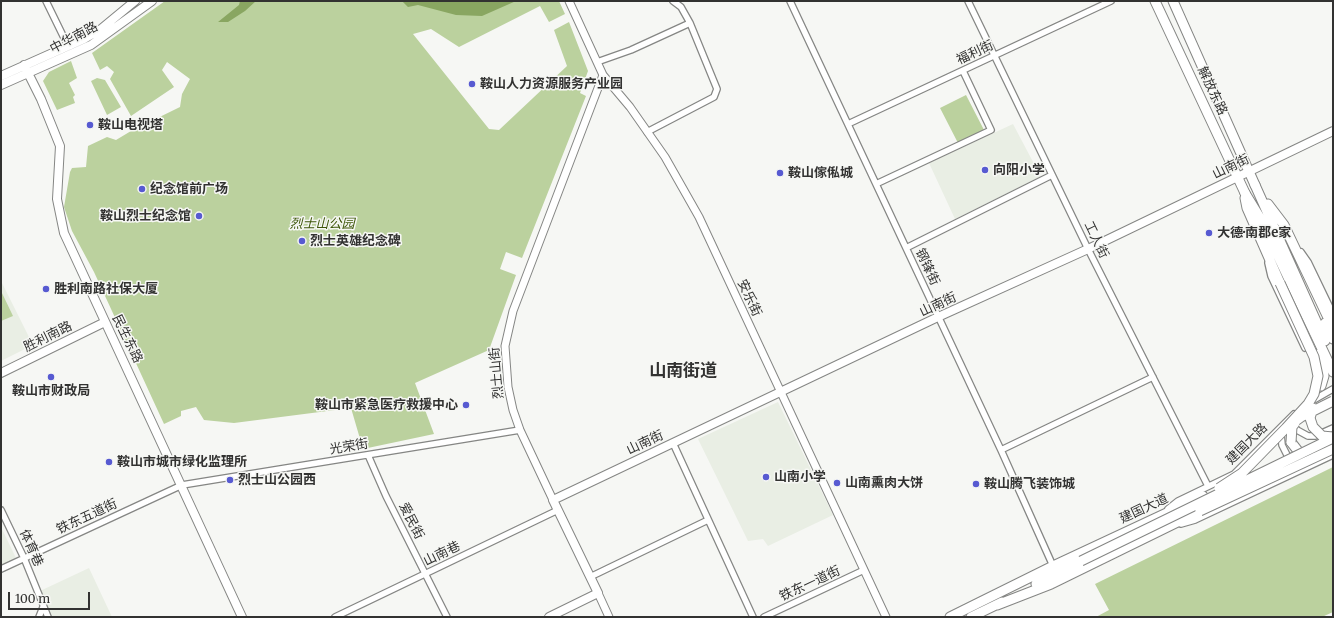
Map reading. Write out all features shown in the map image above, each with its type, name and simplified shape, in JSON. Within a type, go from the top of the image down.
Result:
[{"type":"main road","name":"中华南路","points":[[1,76],[68,46],[101,29],[135,1]]},
{"type":"main road","name":"中华南路","points":[[1,86],[91,45],[152,1]]},
{"type":"main road","name":"解放东路","points":[[1155,1],[1245,193]]},
{"type":"main road","name":"解放东路","points":[[1173,1],[1255,185]]},
{"type":"main road","name":"民生东路","points":[[24,65],[56,134],[60,146],[57,199],[64,232],[242,617]]},
{"type":"main road","name":"山南街","points":[[553,500],[938,317],[1088,249],[1333,131]]},
{"type":"main road","points":[[1255,185],[1281,226],[1333,339]]},
{"type":"main road","points":[[1255,185],[1333,359]]},
{"type":"main road","points":[[1245,193],[1259,216],[1333,372]]},
{"type":"main road","points":[[1245,193],[1247,208],[1265,251],[1314,357],[1318,376],[1314,394],[1308,404],[1284,426]]},
{"type":"main road","points":[[1250,202],[1262,234],[1323,365],[1323,381],[1310,415],[1311,423],[1322,436],[1333,437]]},
{"type":"main road","points":[[1270,208],[1284,224],[1333,328]]},
{"type":"main road","name":"胜利南路","points":[[1,373],[105,322]]},
{"type":"main road","name":"建国大道","points":[[950,617],[1053,566],[1226,484],[1242,473],[1284,426],[1297,415],[1333,401]]},
{"type":"main road","points":[[1297,415],[1292,426],[1291,442],[1298,451],[1313,461]]},
{"type":"main road","name":"建国大道","points":[[971,617],[1333,437]]},
{"type":"main road","points":[[997,605],[1051,584],[1200,511],[1313,461],[1333,449]]},
{"type":"main road","name":"烈士山街","points":[[553,500],[598,594]]},
{"type":"main road","points":[[549,617],[598,594]]},
{"type":"street","points":[[46,1],[68,46]]},
{"type":"street","name":"安乐街","points":[[570,1],[603,74],[665,157],[696,211],[886,617]]},
{"type":"street","points":[[647,132],[714,97],[717,89],[690,23],[681,7],[673,1]]},
{"type":"street","name":"钢锋街","points":[[790,1],[1001,450],[1053,566]]},
{"type":"street","name":"工人街","points":[[968,1],[1088,249],[1208,486]]},
{"type":"street","name":"福利街","points":[[848,124],[1111,1]]},
{"type":"street","points":[[597,62],[631,50],[690,23]]},
{"type":"street","points":[[876,184],[991,130],[963,71]]},
{"type":"street","name":"烈士山街","points":[[553,500],[512,410],[508,387],[505,346],[508,328],[603,74]]},
{"type":"street","points":[[906,248],[1052,175]]},
{"type":"street","points":[[1295,245],[1308,262],[1333,314]]},
{"type":"street","points":[[1265,251],[1271,276],[1313,369],[1313,388],[1304,405],[1297,415],[1293,417],[1293,425],[1303,434],[1315,436],[1333,428]]},
{"type":"street","points":[[1001,450],[1153,377]]},
{"type":"street","points":[[1304,405],[1333,389]]},
{"type":"street","points":[[1284,426],[1280,439],[1287,455],[1295,461],[1313,461]]},
{"type":"street","name":"建国大路","points":[[1159,516],[1178,501],[1234,474],[1284,426]]},
{"type":"street","name":"光荣街","points":[[182,485],[520,430]]},
{"type":"street","points":[[673,443],[753,617]]},
{"type":"street","name":"爱民街","points":[[368,455],[386,496],[447,617]]},
{"type":"street","points":[[1167,527],[1195,520],[1313,461],[1333,455]]},
{"type":"street","name":"铁东五道街","points":[[1,569],[182,485]]},
{"type":"street","name":"体育巷","points":[[1,510],[24,558],[48,617]]},
{"type":"street","name":"山南巷","points":[[335,617],[558,510]]},
{"type":"street","points":[[590,577],[708,520]]},
{"type":"street","name":"铁东一道街","points":[[764,617],[864,570]]},
{"type":"street","name":"烈士山街","points":[[598,594],[609,617]]},
{"type":"street","points":[[39,617],[44,607]]},
{"type":"shaded area","points":[[240,1],[256,1],[245,11],[228,22],[218,22],[239,5]]},
{"type":"shaded area","points":[[402,1],[516,1],[482,16],[456,15],[418,5],[408,7]]},
{"type":"shaded area","name":"向阳小学","points":[[1013,124],[1041,177],[955,219],[929,163]]},
{"type":"shaded area","points":[[1,281],[33,345],[1,361]]},
{"type":"shaded area","name":"山南小学","points":[[778,402],[833,515],[768,546],[763,539],[748,541],[698,439]]},
{"type":"shaded area","points":[[1,527],[16,558],[1,565]]},
{"type":"shaded area","points":[[89,568],[112,617],[51,617],[40,591]]},
{"type":"green space","name":"烈士山公园","points":[[165,1],[559,1],[565,14],[549,22],[540,6],[459,47],[431,29],[413,34],[489,129],[499,130],[567,66],[554,30],[569,22],[588,71],[580,93],[586,96],[522,258],[506,252],[500,269],[516,275],[489,350],[415,383],[434,434],[363,449],[351,408],[234,423],[204,420],[196,407],[181,411],[181,416],[164,424],[94,272],[72,231],[64,207],[70,172],[72,168],[86,167],[88,146],[107,137],[116,140],[180,107],[182,94],[190,79],[167,62],[162,70],[174,87],[131,116],[110,79],[114,72],[107,66],[100,70],[92,53]]},
{"type":"green space","points":[[71,61],[77,78],[69,83],[75,95],[73,97],[75,103],[57,110],[43,81],[49,72]]},
{"type":"green space","points":[[97,78],[105,80],[121,107],[107,115],[91,81]]},
{"type":"green space","points":[[966,95],[984,130],[958,143],[940,108]]},
{"type":"green space","points":[[1,291],[13,316],[1,321]]},
{"type":"green space","points":[[1333,467],[1333,612],[1322,617],[1096,617],[1109,610],[1095,584]]},
{"type":"place","name":"鞍山人力资源服务产业园","points":[[472,84]]},
{"type":"place","name":"鞍山电视塔","points":[[90,125]]},
{"type":"place","name":"向阳小学","points":[[985,170]]},
{"type":"place","name":"鞍山傢俬城","points":[[780,173]]},
{"type":"place","name":"纪念馆前广场","points":[[142,189]]},
{"type":"place","name":"鞍山烈士纪念馆","points":[[199,216]]},
{"type":"place","name":"大德·南郡e家","points":[[1209,233]]},
{"type":"place","name":"烈士英雄纪念碑","points":[[302,241]]},
{"type":"place","name":"胜利南路社保大厦","points":[[46,289]]},
{"type":"place","name":"鞍山市财政局","points":[[51,377]]},
{"type":"place","name":"鞍山市紧急医疗救援中心","points":[[466,405]]},
{"type":"place","name":"鞍山市城市绿化监理所","points":[[109,462]]},
{"type":"place","name":"山南小学","points":[[766,477]]},
{"type":"place","name":"烈士山公园西","points":[[230,480]]},
{"type":"place","name":"山南熏肉大饼","points":[[837,483]]},
{"type":"place","name":"鞍山腾飞装饰城","points":[[976,484]]},
{"type":"district","name":"山南街道","points":[[683,371]]}]
